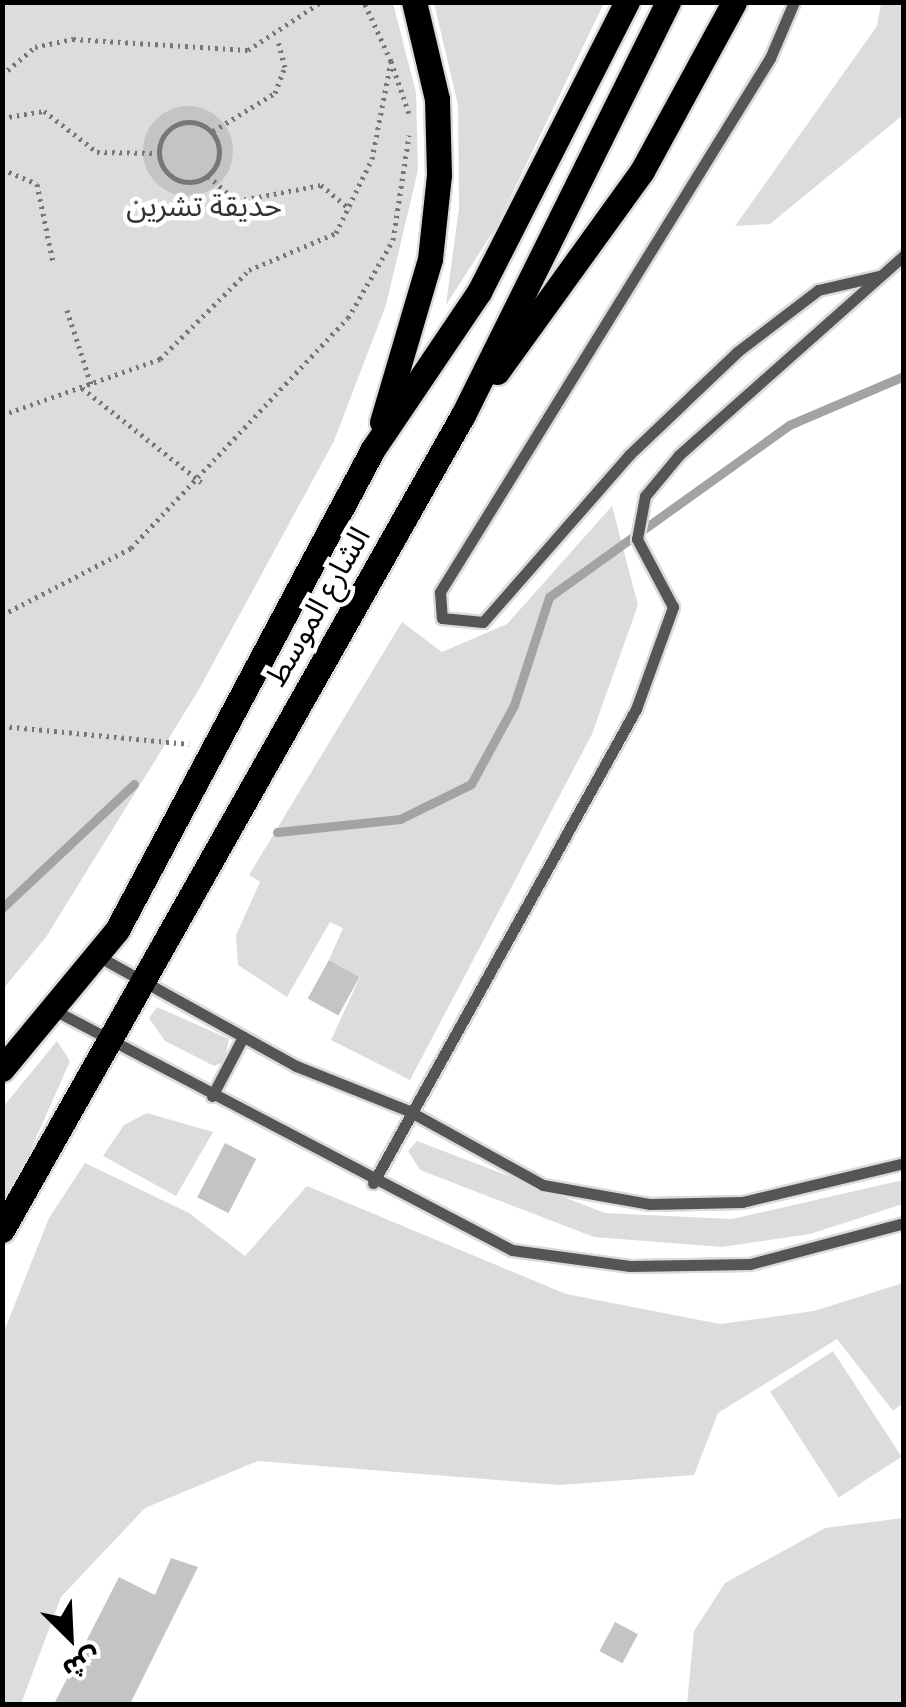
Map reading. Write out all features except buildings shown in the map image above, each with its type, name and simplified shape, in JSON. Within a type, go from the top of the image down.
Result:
[{"type":"main road","points":[[373,449],[430,259],[439,175],[436,99],[414,2]]},
{"type":"main road","name":"الشارع الموسط","points":[[2,1069],[96,954],[216,746],[373,449],[479,292],[627,2]]},
{"type":"main road","name":"الشارع الموسط","points":[[2,1230],[463,414],[668,2]]},
{"type":"main road","points":[[463,414],[642,171],[734,2]]},
{"type":"lane","points":[[794,2],[770,58],[440,592],[442,618],[483,622],[629,455],[737,352],[818,290],[879,276]]},
{"type":"lane","points":[[373,1183],[409,1112],[466,1026],[636,709],[673,607],[637,539],[645,496],[699,437],[904,255]]},
{"type":"lane","points":[[96,954],[244,1036],[409,1112],[544,1184],[650,1204],[742,1202],[904,1164]]},
{"type":"lane","points":[[52,1008],[373,1183],[512,1250],[630,1266],[750,1264],[904,1223]]},
{"type":"lane","points":[[212,1096],[244,1036]]},
{"type":"path","points":[[2,75],[35,47],[73,38],[248,50],[276,38],[321,2]]},
{"type":"path","points":[[2,616],[131,548],[201,482],[348,318],[394,240],[409,113],[391,60],[364,2]]},
{"type":"path","points":[[159,153],[176,125],[212,132],[275,93],[284,68],[276,38]]},
{"type":"path","points":[[2,415],[160,359],[249,270],[336,233],[372,159],[391,60]]},
{"type":"path","points":[[2,118],[44,111],[96,152],[159,153]]},
{"type":"path","points":[[208,176],[219,159],[212,132]]},
{"type":"path","points":[[159,153],[178,180],[208,176],[238,201],[322,184],[350,209]]},
{"type":"path","points":[[2,169],[36,184],[53,262]]},
{"type":"path","points":[[66,310],[91,384]]},
{"type":"path","points":[[81,387],[201,482]]},
{"type":"path","points":[[2,726],[216,746]]},
{"type":"green space","name":"حديقة تشرين","points":[[3,2],[393,3],[416,93],[418,170],[386,305],[334,441],[198,691],[46,937],[3,989]]},
{"type":"green space","points":[[434,3],[604,3],[496,227],[446,305],[459,208],[458,105]]},
{"type":"green space","points":[[881,3],[903,3],[903,115],[770,224],[735,226],[877,26]]},
{"type":"green space","points":[[612,506],[638,605],[592,734],[410,1080],[331,1040],[360,977],[329,960],[343,928],[330,922],[287,997],[238,965],[236,935],[260,882],[249,875],[402,622],[442,652],[507,624]]},
{"type":"green space","points":[[157,1007],[229,1039],[224,1062],[214,1066],[165,1041],[149,1018]]},
{"type":"green space","points":[[57,1041],[70,1061],[3,1213],[3,1107]]},
{"type":"green space","points":[[147,1113],[213,1132],[176,1196],[103,1156],[124,1125]]},
{"type":"green space","points":[[417,1141],[605,1213],[732,1219],[903,1180],[903,1204],[810,1234],[722,1247],[594,1237],[420,1170],[408,1151]]},
{"type":"green space","points":[[85,1163],[189,1213],[245,1256],[307,1186],[566,1294],[720,1324],[814,1311],[903,1283],[903,1403],[893,1411],[837,1339],[718,1413],[694,1475],[559,1485],[258,1461],[145,1508],[61,1597],[21,1704],[3,1704],[3,1334],[49,1218]]},
{"type":"green space","points":[[833,1351],[902,1457],[839,1498],[770,1392]]},
{"type":"green space","points":[[903,1518],[903,1704],[687,1704],[694,1631],[725,1583],[825,1528]]},
{"type":"waterway","points":[[277,832],[400,819],[471,784],[514,705],[549,597],[789,425],[904,376]]},
{"type":"waterway","points":[[2,908],[134,784]]}]
